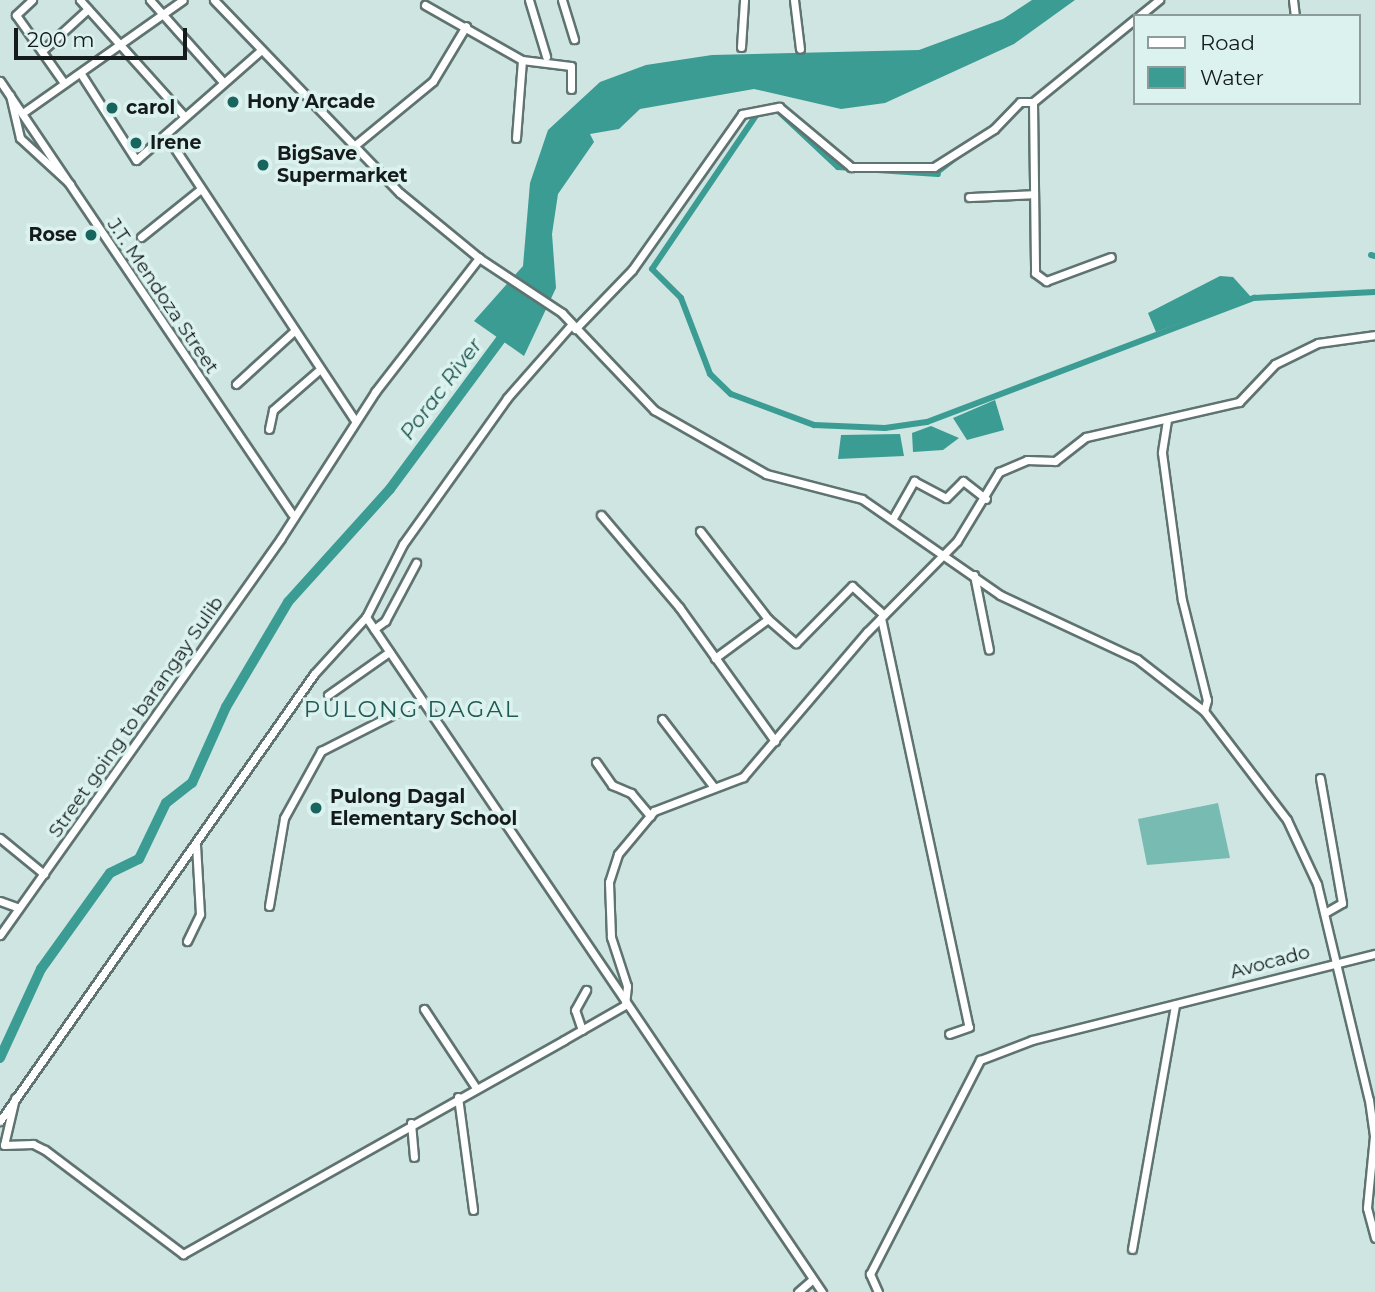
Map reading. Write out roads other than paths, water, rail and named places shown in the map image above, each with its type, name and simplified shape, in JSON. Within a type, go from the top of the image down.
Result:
[{"type":"street","points":[[32,0],[16,15],[64,83]]},
{"type":"street","points":[[80,0],[184,116]]},
{"type":"street","points":[[150,0],[223,82]]},
{"type":"street","points":[[24,112],[183,0]]},
{"type":"street","points":[[214,0],[354,146],[479,258],[558,310],[654,410],[693,435],[766,474],[829,486],[892,518],[1047,621],[1137,659],[1204,711],[1287,820],[1325,913],[1334,961],[1369,1100],[1374,1136],[1367,1208],[1375,1238]]},
{"type":"street","points":[[529,0],[546,57]]},
{"type":"street","points":[[562,0],[574,38]]},
{"type":"street","points":[[741,47],[744,0]]},
{"type":"street","points":[[794,0],[800,49]]},
{"type":"street","points":[[1141,14],[1158,0]]},
{"type":"street","points":[[425,5],[522,60],[571,66],[571,89]]},
{"type":"street","points":[[42,51],[88,9]]},
{"type":"street","points":[[1033,102],[1134,19]]},
{"type":"street","points":[[354,146],[433,81],[466,26]]},
{"type":"street","points":[[81,74],[136,160],[260,51]]},
{"type":"street","points":[[516,138],[522,60]]},
{"type":"street","name":"J.T. Mendoza Street","points":[[0,81],[24,112],[292,514]]},
{"type":"street","points":[[9,94],[20,138],[70,184]]},
{"type":"street","points":[[0,1121],[314,674],[366,617],[403,544],[507,398],[574,326],[632,270],[742,114],[757,107],[779,107],[851,167],[924,169],[965,150],[1027,97],[1033,102],[1032,237],[1040,281],[1111,257]]},
{"type":"street","points":[[166,135],[318,371],[355,421]]},
{"type":"street","points":[[141,237],[201,189]]},
{"type":"street","points":[[968,197],[1034,194]]},
{"type":"street","name":"Street going to barangay Sulib","points":[[0,935],[355,421],[479,258]]},
{"type":"street","points":[[236,384],[294,331]]},
{"type":"street","points":[[625,1005],[626,986],[612,947],[609,882],[618,854],[650,816],[713,786],[743,776],[883,616],[945,553],[986,499],[1007,465],[1055,461],[1086,437],[1239,402],[1275,364],[1318,343],[1375,335]]},
{"type":"street","points":[[269,429],[273,410],[318,371]]},
{"type":"street","points":[[1167,420],[1162,453],[1182,600],[1208,700],[1204,711]]},
{"type":"street","points":[[892,518],[914,481],[946,498],[963,481],[986,499]]},
{"type":"street","points":[[601,515],[715,658],[775,741]]},
{"type":"street","points":[[700,531],[768,619],[796,643],[852,586],[883,616],[969,1027],[949,1034]]},
{"type":"street","points":[[374,629],[385,621],[416,563]]},
{"type":"street","points":[[974,575],[989,650]]},
{"type":"street","points":[[366,617],[625,1005],[822,1292]]},
{"type":"street","points":[[715,658],[768,619]]},
{"type":"street","points":[[328,695],[389,652]]},
{"type":"street","points":[[269,906],[284,818],[321,751],[421,700]]},
{"type":"street","points":[[662,719],[713,786]]},
{"type":"street","points":[[596,762],[612,785],[631,793],[650,816]]},
{"type":"street","points":[[1320,778],[1342,903],[1325,913]]},
{"type":"street","points":[[0,838],[44,874]]},
{"type":"street","points":[[187,941],[200,914],[196,841]]},
{"type":"street","points":[[0,901],[19,908]]},
{"type":"street","name":"Avocado","points":[[878,1292],[870,1274],[979,1060],[1334,961],[1375,954]]},
{"type":"street","points":[[582,1030],[575,1010],[586,990]]},
{"type":"street","points":[[15,1098],[4,1145],[33,1144],[45,1150],[183,1254],[411,1123],[625,1005]]},
{"type":"street","points":[[1132,1249],[1175,1005]]},
{"type":"street","points":[[424,1010],[476,1088]]},
{"type":"street","points":[[458,1097],[473,1210]]},
{"type":"street","points":[[411,1123],[414,1157]]},
{"type":"street","points":[[798,1292],[812,1280]]},
{"type":"water","points":[[1032,0],[1075,0],[1014,44],[885,103],[841,109],[754,89],[640,109],[619,129],[590,134],[594,142],[558,194],[552,234],[556,288],[524,356],[474,321],[523,266],[530,183],[548,130],[600,82],[646,65],[712,55],[919,50],[1003,19]]},
{"type":"water","points":[[1220,276],[1233,277],[1251,297],[1156,332],[1148,313]]},
{"type":"water","points":[[995,400],[1004,430],[967,440],[953,418]]},
{"type":"water","points":[[931,426],[959,438],[943,450],[913,452],[912,433]]},
{"type":"water","points":[[900,434],[904,456],[838,459],[841,435]]},
{"type":"waterway","points":[[1005,122],[1027,105]]},
{"type":"waterway","points":[[852,168],[838,167],[777,110],[757,114],[652,269],[681,298],[710,374],[731,394],[814,425],[885,428],[927,422],[1254,298],[1375,292]]},
{"type":"waterway","points":[[938,174],[978,143]]},
{"type":"waterway","points":[[877,170],[938,174]]},
{"type":"waterway","points":[[1371,255],[1375,256]]},
{"type":"waterway","name":"Porac River","points":[[0,1058],[41,969],[110,873],[139,859],[166,803],[192,783],[226,707],[288,602],[390,489],[509,328]]},
{"type":"place","name":"Hony Arcade","points":[[233,102]]},
{"type":"place","name":"carol","points":[[112,108]]},
{"type":"place","name":"Irene","points":[[136,143]]},
{"type":"place","name":"BigSave Supermarket","points":[[263,165]]},
{"type":"place","name":"Rose","points":[[91,235]]},
{"type":"place","name":"Pulong Dagal Elementary School","points":[[316,808]]},
{"type":"district","name":"PULONG DAGAL","points":[[412,709]]}]
